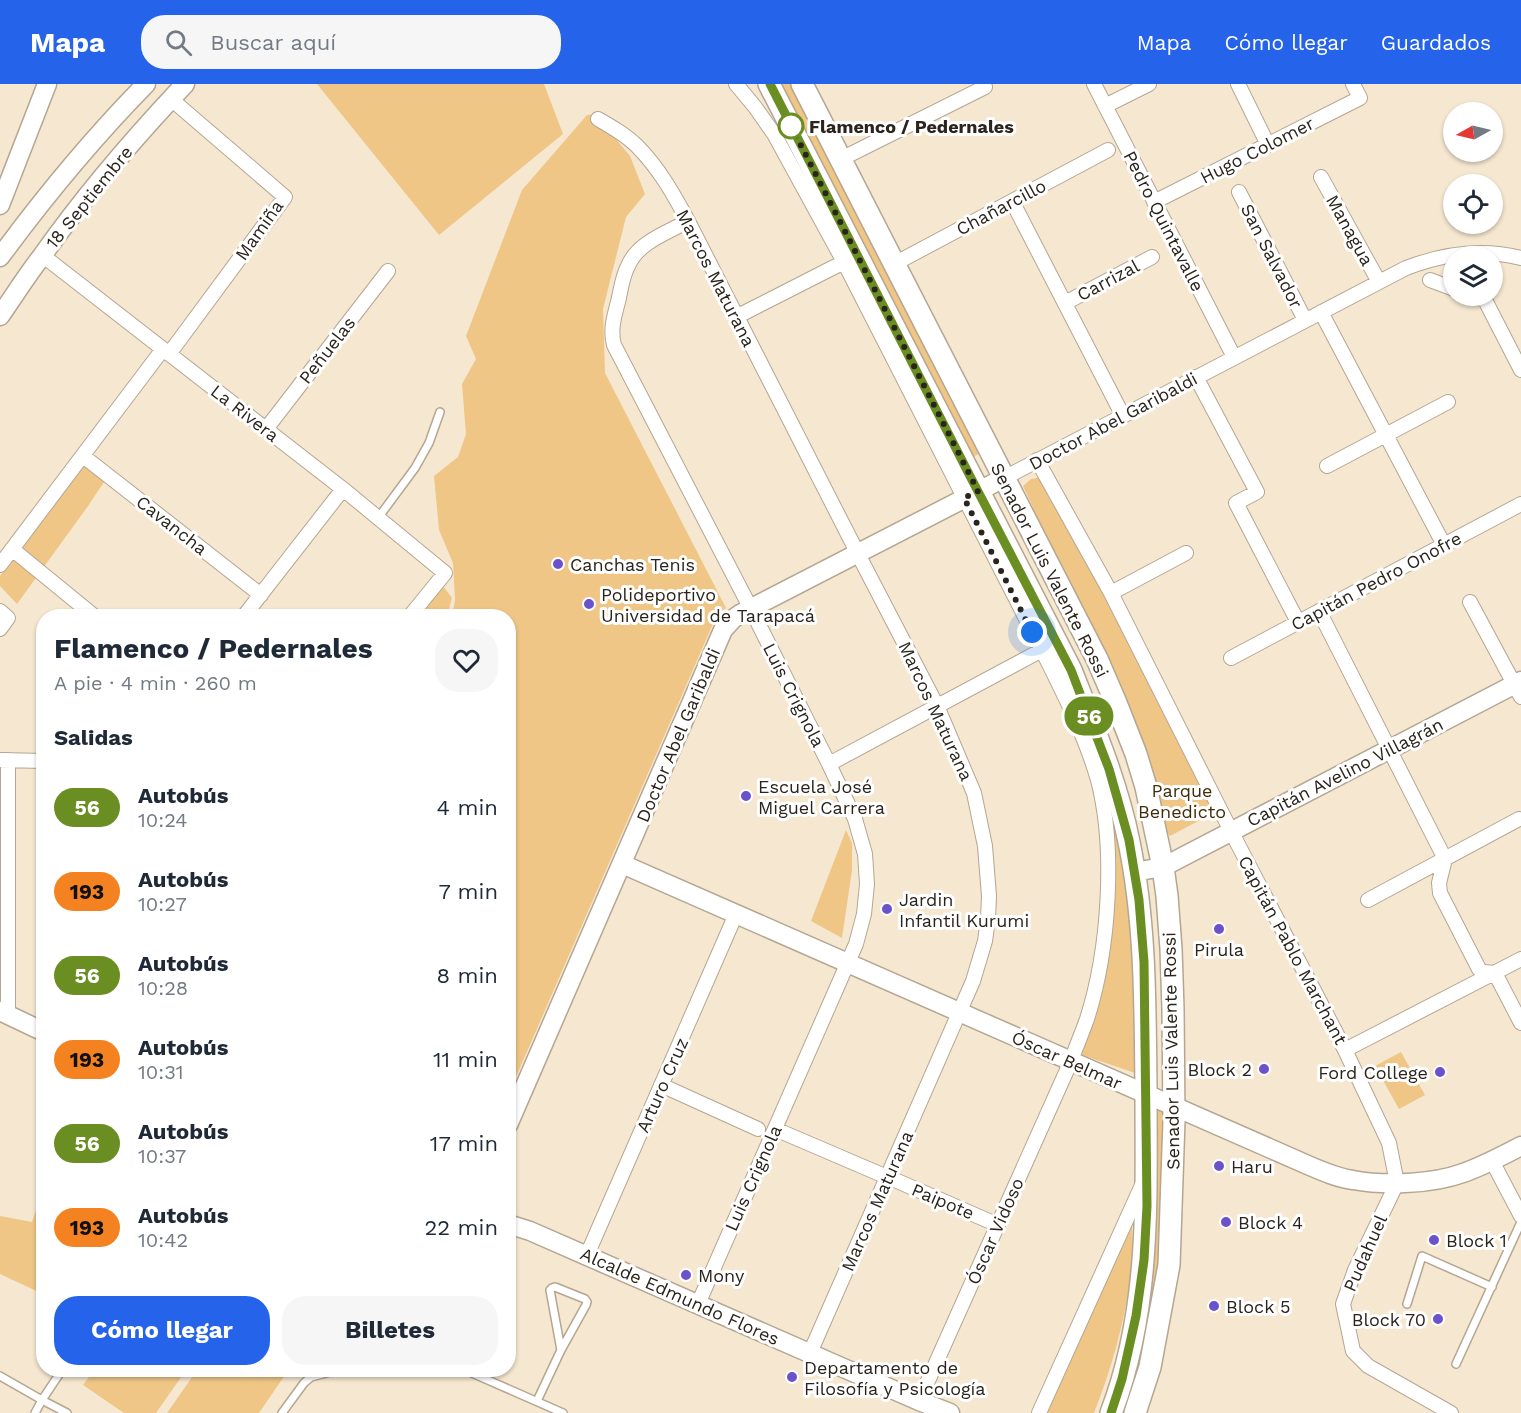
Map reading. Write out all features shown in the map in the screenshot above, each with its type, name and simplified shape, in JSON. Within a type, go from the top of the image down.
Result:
[{"type":"main road","name":"Senador Luis Valente Rossi","points":[[770,84],[971,495],[1071,670],[1109,769],[1129,840],[1139,900],[1144,962],[1146,1235],[1136,1316],[1122,1379],[1111,1413]]},
{"type":"main road","name":"Senador Luis Valente Rossi","points":[[802,84],[1097,659],[1136,754],[1146,787],[1163,867],[1171,949],[1174,1107],[1169,1265],[1150,1367],[1135,1413]]},
{"type":"street","points":[[0,205],[3,186],[47,84]]},
{"type":"street","name":"18 Septiembre","points":[[0,257],[101,131],[146,84]]},
{"type":"street","name":"18 Septiembre","points":[[0,316],[42,255],[101,179],[185,84]]},
{"type":"street","name":"Óscar Vidoso","points":[[736,84],[755,106],[774,134],[971,495],[1090,755],[1102,798],[1107,833],[1104,944],[1087,1019],[1071,1061],[919,1401]]},
{"type":"street","name":"Pedro Quintavalle","points":[[1094,84],[1234,357]]},
{"type":"street","points":[[1105,106],[1149,84]]},
{"type":"street","points":[[1238,84],[1268,145]]},
{"type":"street","name":"Hugo Colomer","points":[[1154,202],[1360,98],[1353,84]]},
{"type":"street","points":[[841,159],[985,87]]},
{"type":"street","name":"Mamiña","points":[[0,565],[285,197],[171,99]]},
{"type":"street","name":"Marcos Maturana","points":[[598,119],[629,139],[649,160],[688,222],[937,706],[974,793],[984,836],[988,873],[988,919],[985,941],[973,981],[884,1176],[810,1353]]},
{"type":"street","name":"Chañarcillo","points":[[894,264],[1108,150]]},
{"type":"street","name":"Managua","points":[[1321,177],[1378,282]]},
{"type":"street","name":"San Salvador","points":[[1239,192],[1305,320]]},
{"type":"street","points":[[1012,201],[1123,416]]},
{"type":"street","name":"Luis Crignola","points":[[688,222],[645,244],[633,257],[624,274],[612,324],[612,338],[751,609],[855,819],[863,843],[867,884],[861,929],[848,963],[698,1304]]},
{"type":"street","name":"Doctor Abel Garibaldi","points":[[516,1107],[723,630],[733,619],[1406,268],[1462,254],[1498,254],[1521,258]]},
{"type":"street","name":"La Rivera","points":[[42,255],[343,489],[445,573],[416,609]]},
{"type":"street","name":"Carrizal","points":[[1065,303],[1152,257]]},
{"type":"street","points":[[736,317],[844,262]]},
{"type":"street","name":"Peñuelas","points":[[266,429],[388,271]]},
{"type":"street","points":[[1430,280],[1443,285]]},
{"type":"street","points":[[1488,306],[1521,370]]},
{"type":"street","points":[[1321,312],[1444,545]]},
{"type":"street","points":[[1196,377],[1257,492],[1236,503],[1298,622]]},
{"type":"street","points":[[1327,466],[1448,402]]},
{"type":"street","name":"Cavancha","points":[[83,456],[261,595]]},
{"type":"street","name":"Capitán Pablo Marchant","points":[[1037,460],[1111,593],[1345,1050],[1389,1143],[1397,1183]]},
{"type":"street","points":[[250,609],[343,489]]},
{"type":"street","name":"Capitán Pedro Onofre","points":[[1231,658],[1521,504]]},
{"type":"street","points":[[12,549],[85,609]]},
{"type":"street","points":[[1111,593],[1186,553]]},
{"type":"street","points":[[1470,602],[1519,687]]},
{"type":"street","points":[[1319,611],[1445,859],[1439,883],[1440,893],[1479,969],[1495,973]]},
{"type":"street","points":[[0,612],[8,618],[0,629]]},
{"type":"street","points":[[829,764],[1042,650]]},
{"type":"street","name":"Capitán Avelino Villagrán","points":[[1134,872],[1163,867],[1389,750],[1519,687]]},
{"type":"street","points":[[36,761],[4,760],[4,1013],[36,1028]]},
{"type":"street","points":[[1368,900],[1519,819]]},
{"type":"street","name":"Óscar Belmar","points":[[622,864],[1326,1173],[1355,1181],[1374,1183],[1421,1182],[1462,1174],[1521,1146]]},
{"type":"street","name":"Arturo Cruz","points":[[587,1255],[736,914]]},
{"type":"street","points":[[1345,1050],[1521,959]]},
{"type":"street","points":[[1495,973],[1521,1023]]},
{"type":"street","points":[[661,1085],[758,1129]]},
{"type":"street","name":"Paipote","points":[[775,1129],[998,1225]]},
{"type":"street","points":[[1492,1161],[1521,1216]]},
{"type":"street","points":[[1039,1413],[1147,1176]]},
{"type":"street","name":"Pudahuel","points":[[1397,1183],[1355,1270],[1342,1304],[1347,1329],[1353,1351],[1368,1366],[1451,1413]]},
{"type":"street","name":"Alcalde Edmundo Flores","points":[[516,1227],[587,1255],[950,1413]]},
{"type":"lane","points":[[378,518],[416,468],[429,443],[440,412]]},
{"type":"lane","points":[[1456,1364],[1521,1222]]},
{"type":"lane","points":[[1407,1304],[1422,1256],[1492,1287]]},
{"type":"lane","points":[[537,1401],[561,1350],[586,1305],[585,1299],[555,1287],[550,1290],[561,1350]]},
{"type":"lane","points":[[0,1376],[67,1413]]},
{"type":"lane","points":[[34,1413],[57,1377]]},
{"type":"lane","points":[[282,1413],[307,1377]]},
{"type":"lane","points":[[481,1377],[563,1413]]},
{"type":"green space","points":[[317,84],[544,84],[563,134],[439,235]]},
{"type":"green space","points":[[778,84],[794,84],[984,451],[971,458]]},
{"type":"green space","name":"Polideportivo Universidad de Tarapacá","points":[[595,114],[630,156],[645,194],[626,217],[603,309],[605,373],[726,608],[720,612],[712,626],[516,1077],[516,609],[453,609],[453,563],[439,530],[434,476],[458,457],[466,434],[462,384],[476,359],[466,336],[522,190],[587,115]]},
{"type":"green space","points":[[90,457],[106,479],[17,604],[0,586],[0,576]]},
{"type":"green space","name":"Parque Benedicto","points":[[1042,477],[1217,811],[1170,836],[1166,831],[1114,685],[1023,486],[1031,479]]},
{"type":"green space","points":[[443,586],[452,598],[449,609],[424,609]]},
{"type":"green space","points":[[1111,806],[1118,823],[1131,916],[1138,1074],[1082,1055],[1109,943]]},
{"type":"green space","points":[[846,830],[852,843],[852,870],[842,938],[811,921]]},
{"type":"green space","points":[[1401,1052],[1425,1095],[1399,1109],[1375,1066]]},
{"type":"green space","points":[[1153,1105],[1165,1109],[1163,1254],[1149,1334],[1128,1413],[1123,1413],[1129,1395],[1126,1383]]},
{"type":"green space","points":[[36,1210],[36,1291],[0,1274],[0,1216],[32,1222]]},
{"type":"green space","points":[[1132,1214],[1132,1263],[1124,1313],[1111,1364],[1094,1413],[1046,1413]]},
{"type":"green space","points":[[89,1377],[181,1377],[156,1413],[124,1413],[83,1385]]},
{"type":"green space","points":[[192,1377],[284,1377],[259,1413],[167,1413]]},
{"type":"bus line","name":"56","points":[[770,84],[1071,670],[1109,769],[1129,840],[1139,900],[1144,962],[1147,1206],[1144,1260],[1136,1316],[1122,1379],[1111,1413]]},
{"type":"place","name":"Flamenco / Pedernales","points":[[791,126]]},
{"type":"place","name":"Canchas Tenis","points":[[558,564]]},
{"type":"place","name":"Polideportivo Universidad de Tarapacá","points":[[589,604]]},
{"type":"place","name":"Escuela José Miguel Carrera","points":[[746,796]]},
{"type":"place","name":"Jardin Infantil Kurumi","points":[[887,909]]},
{"type":"place","name":"Pirula","points":[[1219,929]]},
{"type":"place","name":"Block 2","points":[[1264,1069]]},
{"type":"place","name":"Ford College","points":[[1440,1072]]},
{"type":"place","name":"Haru","points":[[1219,1166]]},
{"type":"place","name":"Block 4","points":[[1226,1222]]},
{"type":"place","name":"Block 1","points":[[1434,1240]]},
{"type":"place","name":"Mony","points":[[686,1275]]},
{"type":"place","name":"Block 5","points":[[1214,1306]]},
{"type":"place","name":"Block 70","points":[[1438,1319]]},
{"type":"place","name":"Departamento de Filosofía y Psicología","points":[[792,1377]]},
{"type":"route","points":[[791,126],[978,491],[964,498],[1032,632]]}]
